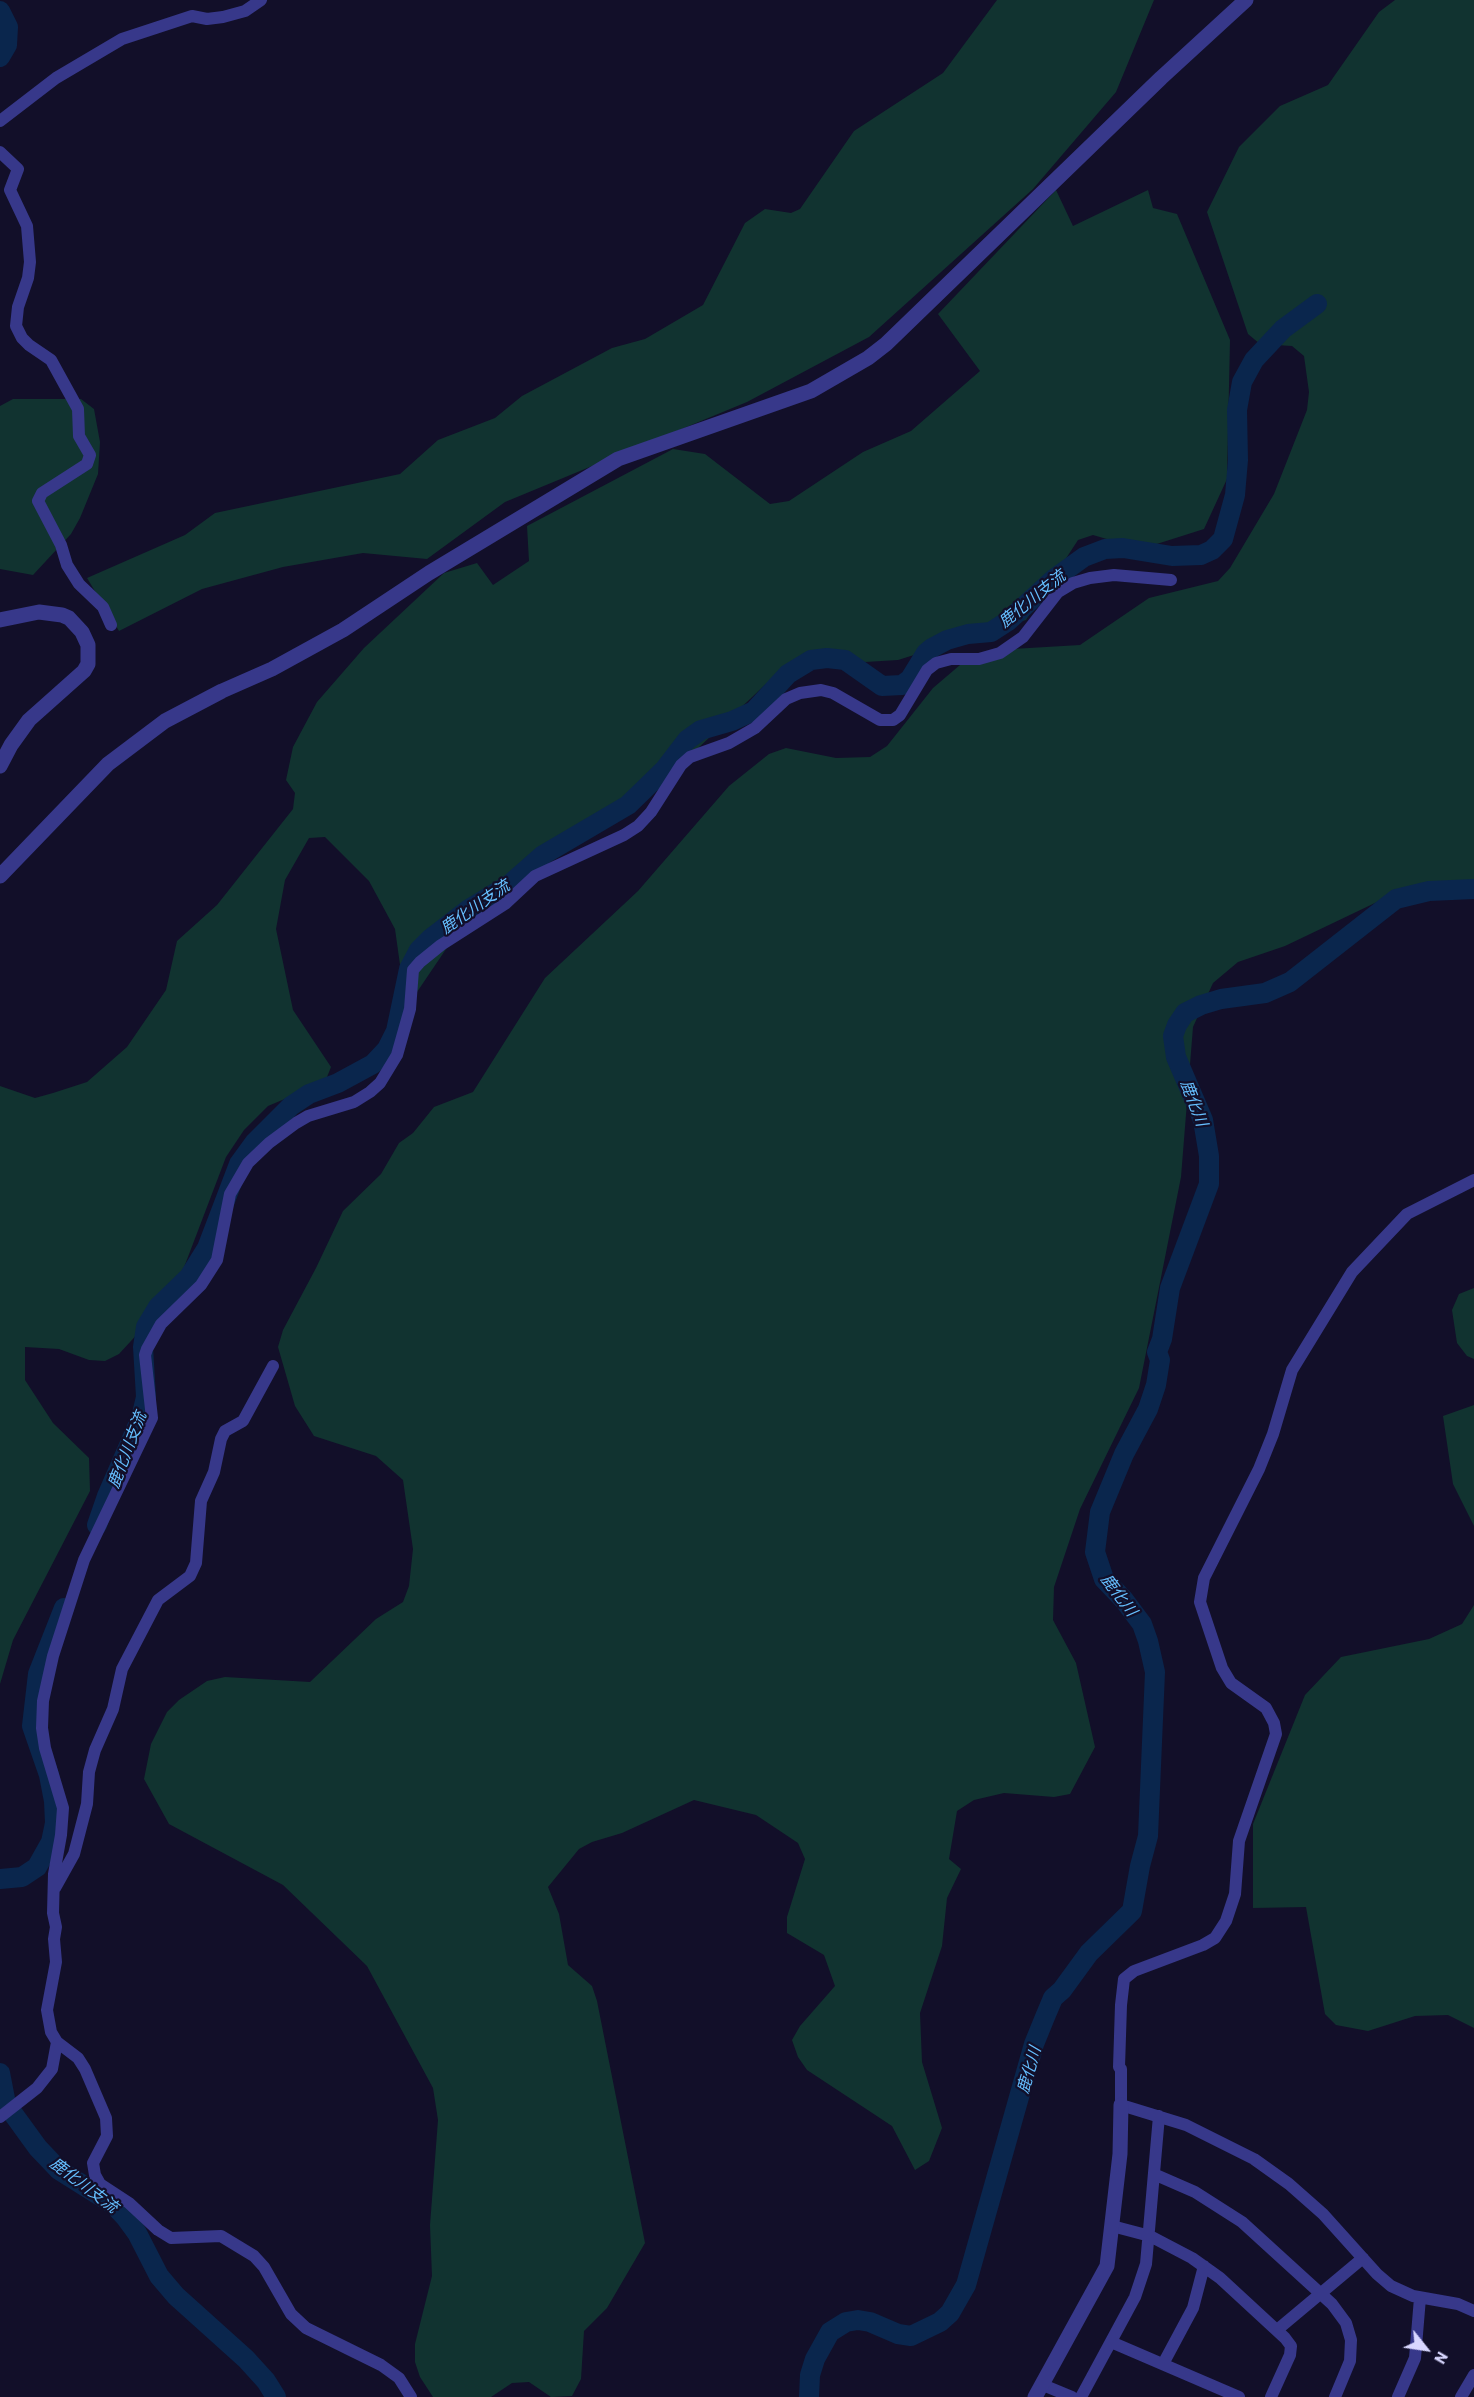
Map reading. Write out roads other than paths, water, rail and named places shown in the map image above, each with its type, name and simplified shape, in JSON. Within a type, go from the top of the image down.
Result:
[{"type":"street","points":[[0,121],[56,78],[122,39],[192,16],[207,19],[245,11],[261,0]]},
{"type":"street","points":[[0,876],[108,764],[165,721],[222,691],[272,669],[343,630],[429,573],[618,459],[811,391],[868,358],[886,344],[1161,78],[1246,0]]},
{"type":"street","points":[[0,152],[18,169],[10,190],[27,226],[30,262],[28,278],[18,307],[16,326],[22,338],[51,360],[78,409],[79,436],[90,456],[87,464],[42,493],[38,501],[61,545],[67,565],[79,584],[103,607],[111,625]]},
{"type":"street","points":[[411,2397],[399,2378],[381,2365],[306,2328],[291,2314],[264,2266],[254,2256],[221,2236],[171,2238],[158,2230],[129,2203],[100,2184],[95,2175],[93,2163],[107,2136],[106,2118],[86,2070],[78,2058],[57,2042],[51,2032],[47,2010],[56,1962],[54,1875],[63,1808],[45,1748],[42,1728],[43,1701],[53,1656],[84,1560],[152,1418],[145,1355],[147,1349],[161,1324],[201,1285],[217,1260],[230,1194],[248,1163],[269,1143],[296,1123],[308,1116],[354,1102],[380,1083],[397,1055],[410,1009],[413,970],[420,962],[441,945],[505,904],[535,876],[624,835],[638,826],[651,812],[681,765],[690,757],[729,743],[755,728],[786,699],[800,693],[820,690],[833,693],[880,720],[893,720],[900,715],[927,670],[936,663],[951,659],[979,659],[1000,653],[1023,637],[1058,592],[1073,583],[1114,575],[1171,580]]},
{"type":"street","points":[[0,620],[39,612],[69,618],[82,632],[88,645],[88,664],[84,671],[29,720],[11,745],[0,766]]},
{"type":"street","points":[[1072,2397],[1039,2391],[1107,2266],[1120,2154],[1121,2069],[1119,2067],[1124,1979],[1134,1971],[1209,1942],[1215,1938],[1226,1921],[1235,1894],[1239,1841],[1276,1734],[1274,1723],[1266,1708],[1232,1683],[1222,1668],[1200,1602],[1204,1578],[1259,1469],[1273,1434],[1292,1370],[1352,1272],[1407,1214],[1474,1180]]},
{"type":"street","points":[[54,1890],[74,1854],[87,1804],[89,1772],[94,1750],[113,1709],[122,1669],[158,1599],[190,1576],[196,1563],[201,1502],[214,1472],[220,1439],[225,1431],[243,1421],[273,1366]]},
{"type":"street","points":[[0,2117],[37,2088],[52,2068],[57,2042]]},
{"type":"street","points":[[1121,2105],[1159,2116],[1213,2137],[1274,2173],[1323,2214],[1391,2286],[1420,2298],[1458,2304],[1474,2311]]},
{"type":"street","points":[[1081,2397],[1140,2283],[1146,2264],[1156,2175],[1159,2116]]},
{"type":"street","points":[[1156,2175],[1195,2192],[1242,2222],[1321,2293],[1341,2315],[1351,2340],[1350,2361],[1335,2397]]},
{"type":"street","points":[[1112,2226],[1150,2236],[1204,2266],[1277,2330],[1288,2342],[1291,2350],[1271,2397]]},
{"type":"street","points":[[1277,2330],[1363,2258]]},
{"type":"street","points":[[1163,2364],[1193,2308],[1204,2266]]},
{"type":"street","points":[[1398,2397],[1415,2358],[1420,2298]]},
{"type":"street","points":[[1111,2342],[1239,2397]]},
{"type":"street","points":[[1461,2397],[1474,2375]]},
{"type":"waterway","points":[[0,11],[8,27],[7,45],[0,57]]},
{"type":"waterway","name":"鹿化川支流","points":[[97,1525],[141,1418],[146,1397],[143,1347],[146,1327],[158,1307],[189,1277],[207,1248],[239,1164],[255,1142],[291,1106],[309,1094],[338,1083],[373,1064],[387,1049],[396,1031],[409,969],[419,950],[469,909],[510,884],[543,855],[628,805],[664,770],[687,740],[701,730],[732,721],[754,711],[788,674],[811,660],[827,658],[845,660],[882,686],[902,685],[910,679],[926,653],[932,648],[947,640],[968,634],[991,632],[1008,621],[1055,578],[1084,557],[1105,549],[1123,548],[1172,556],[1201,555],[1212,550],[1223,539],[1235,495],[1238,460],[1237,410],[1242,382],[1254,360],[1283,329],[1317,304]]},
{"type":"waterway","name":"鹿化川","points":[[809,2397],[810,2375],[815,2359],[830,2332],[846,2322],[858,2320],[870,2322],[898,2334],[911,2336],[940,2322],[950,2313],[966,2285],[1034,2044],[1053,1998],[1062,1990],[1089,1953],[1132,1911],[1148,1836],[1155,1672],[1142,1624],[1104,1579],[1095,1552],[1100,1512],[1124,1454],[1148,1409],[1156,1385],[1160,1360],[1157,1352],[1162,1339],[1170,1288],[1209,1184],[1209,1156],[1203,1120],[1176,1057],[1173,1036],[1177,1025],[1185,1013],[1201,1005],[1221,999],[1265,993],[1290,982],[1396,899],[1429,891],[1474,889]]},
{"type":"waterway","name":"鹿化川支流","points":[[0,1879],[22,1877],[37,1867],[51,1842],[55,1823],[54,1801],[49,1775],[32,1726],[38,1674],[64,1608]]},
{"type":"waterway","name":"鹿化川支流","points":[[0,2073],[6,2104],[38,2148],[59,2170],[113,2204],[137,2233],[159,2276],[176,2296],[246,2359],[266,2381],[276,2397]]}]
